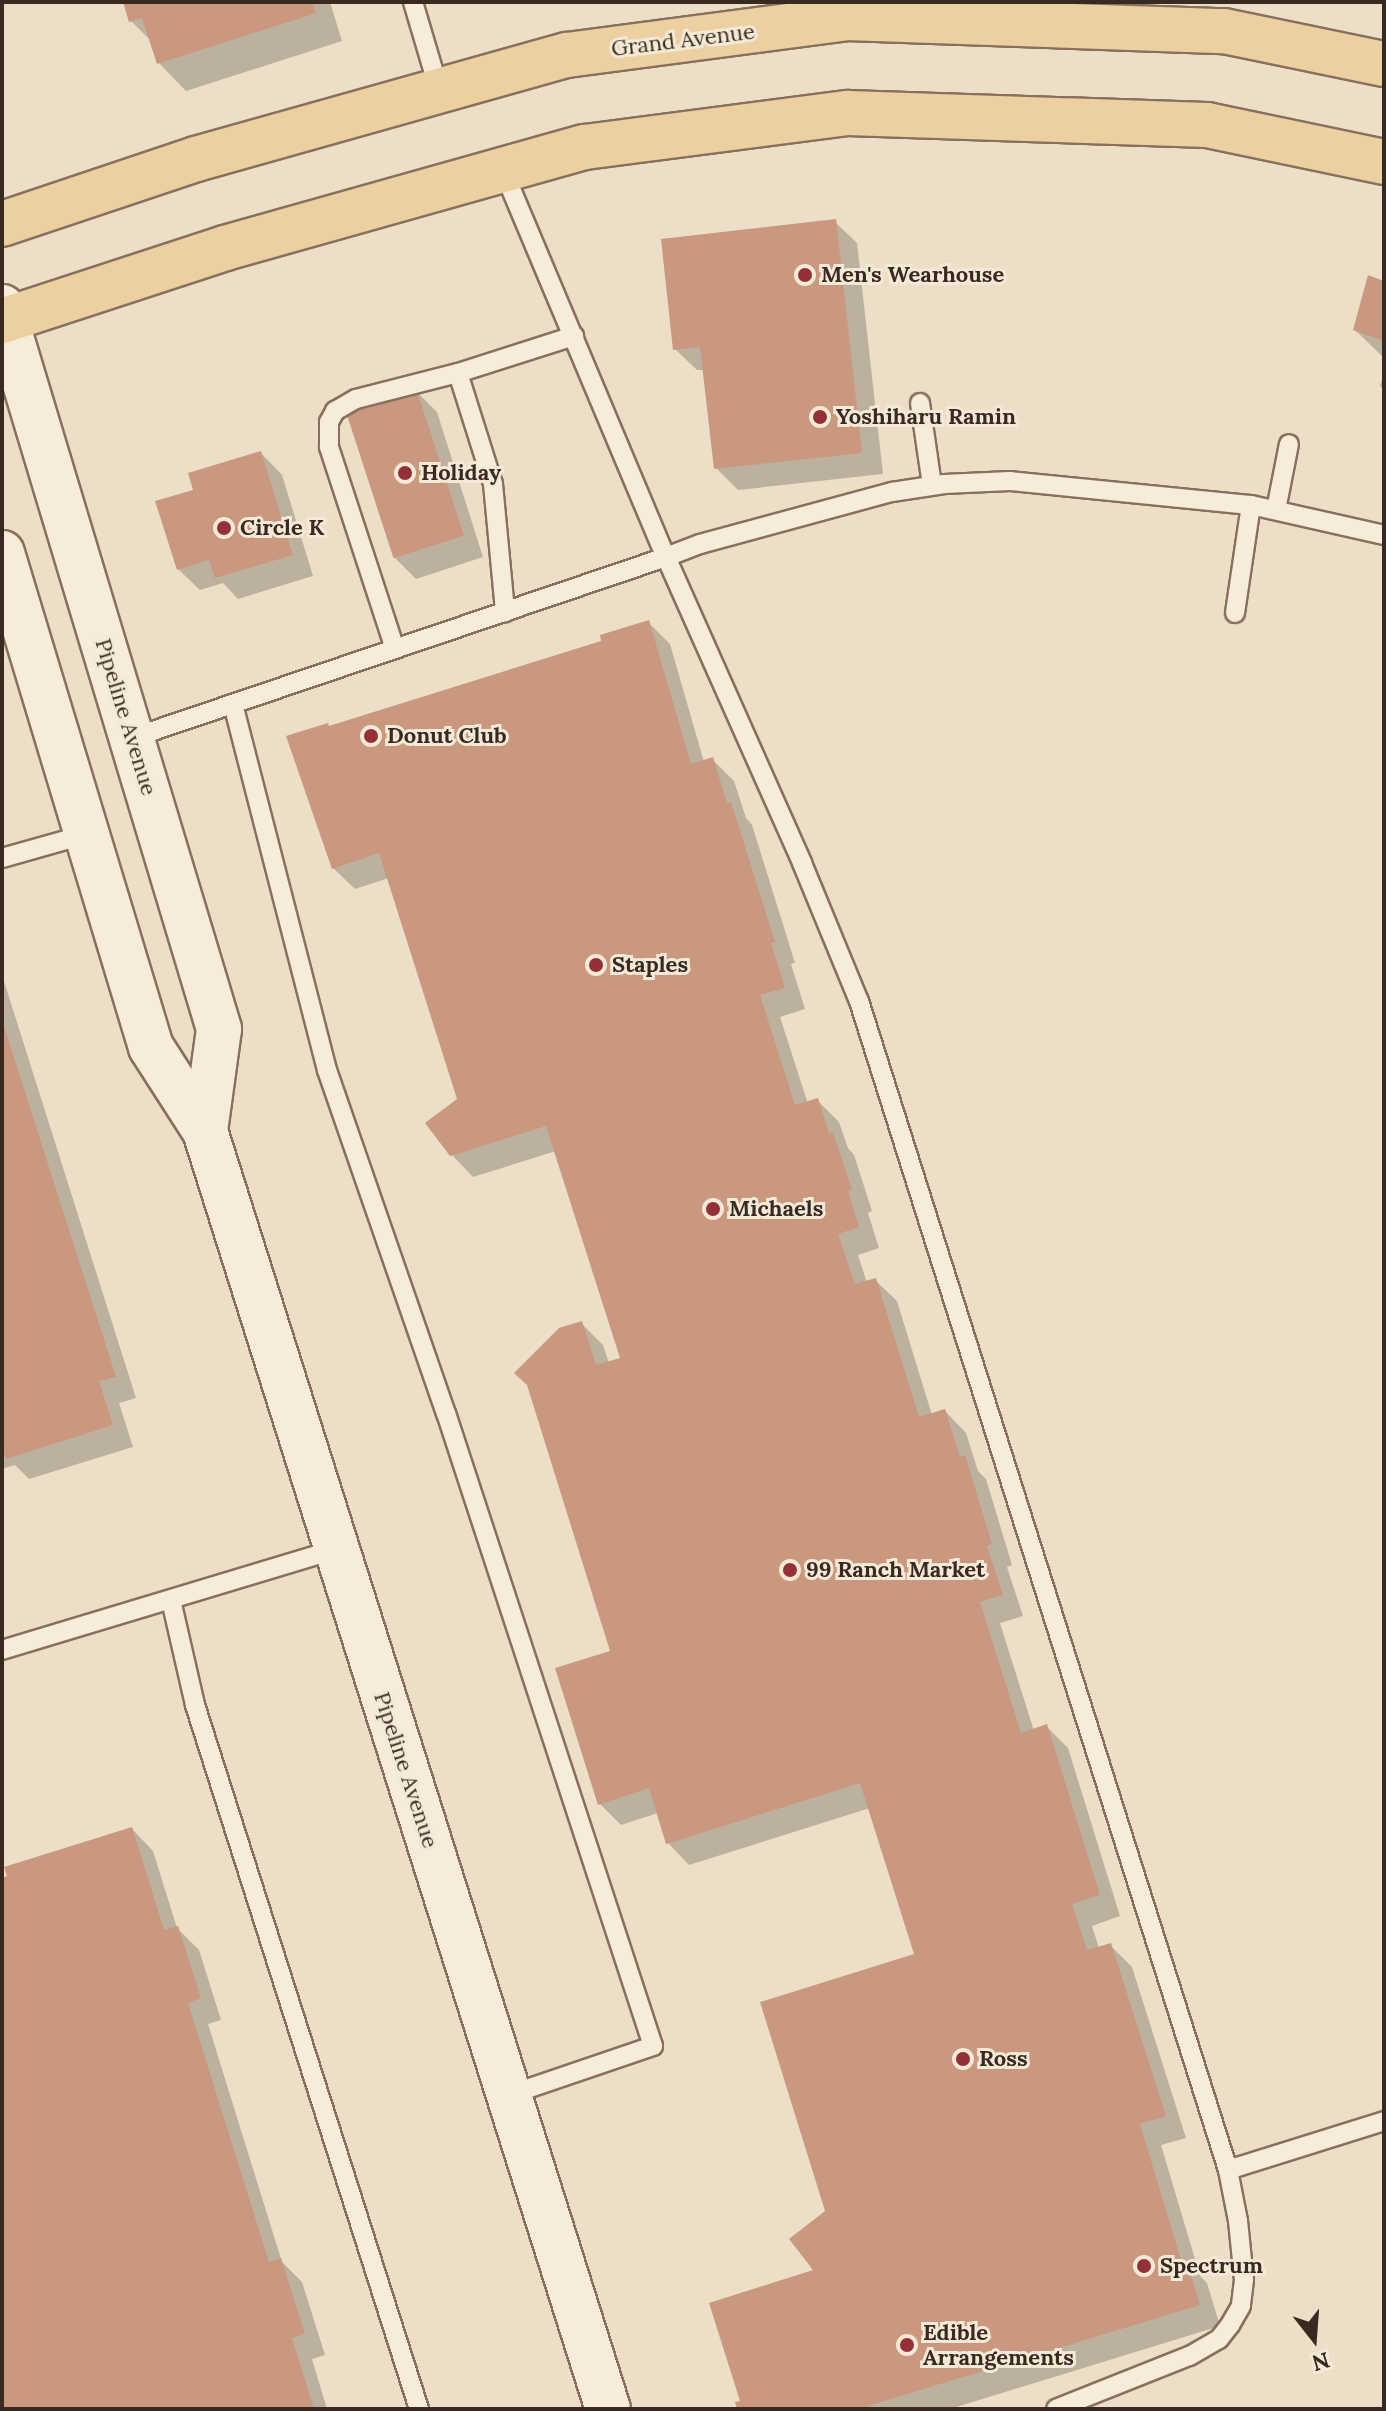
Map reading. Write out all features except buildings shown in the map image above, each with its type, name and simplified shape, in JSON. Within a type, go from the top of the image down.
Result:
[{"type":"main road","name":"Grand Avenue","points":[[2,224],[196,159],[567,55],[847,18],[1224,31],[1384,64]]},
{"type":"main road","points":[[3,316],[225,248],[585,147],[848,113],[1207,125],[1384,162]]},
{"type":"main road","name":"Pipeline Avenue","points":[[3,316],[219,1029],[205,1131]]},
{"type":"main road","name":"Pipeline Avenue","points":[[2,553],[151,1047],[205,1131],[608,2409]]},
{"type":"lane","points":[[413,2],[439,90]]},
{"type":"lane","points":[[503,170],[666,557],[859,1001],[1228,2170],[1238,2221],[1244,2280],[1241,2306],[1230,2325],[1219,2339],[1189,2356],[1056,2409]]},
{"type":"lane","points":[[395,649],[329,447],[329,422],[335,411],[356,399],[458,373],[574,336]]},
{"type":"lane","points":[[458,373],[493,484],[505,612]]},
{"type":"lane","points":[[920,403],[932,485]]},
{"type":"lane","points":[[1276,510],[1289,444]]},
{"type":"lane","points":[[132,738],[700,544],[932,485],[1010,481],[1251,505],[1384,535]]},
{"type":"lane","points":[[1235,613],[1251,505]]},
{"type":"lane","points":[[233,704],[327,1070],[446,1413],[653,2046],[509,2095]]},
{"type":"lane","points":[[2,858],[87,834]]},
{"type":"lane","points":[[2,1650],[336,1549]]},
{"type":"lane","points":[[171,1600],[195,1705],[419,2409]]},
{"type":"lane","points":[[1228,2170],[1384,2121]]},
{"type":"place","name":"Men's Wearhouse","points":[[805,275]]},
{"type":"place","name":"Yoshiharu Ramin","points":[[820,417]]},
{"type":"place","name":"Holiday","points":[[405,473]]},
{"type":"place","name":"Circle K","points":[[224,528]]},
{"type":"place","name":"Donut Club","points":[[371,736]]},
{"type":"place","name":"Staples","points":[[596,965]]},
{"type":"place","name":"Michaels","points":[[713,1209]]},
{"type":"place","name":"99 Ranch Market","points":[[790,1570]]},
{"type":"place","name":"Ross","points":[[963,2059]]},
{"type":"place","name":"Spectrum","points":[[1144,2266]]},
{"type":"place","name":"Edible Arrangements","points":[[907,2345]]}]
